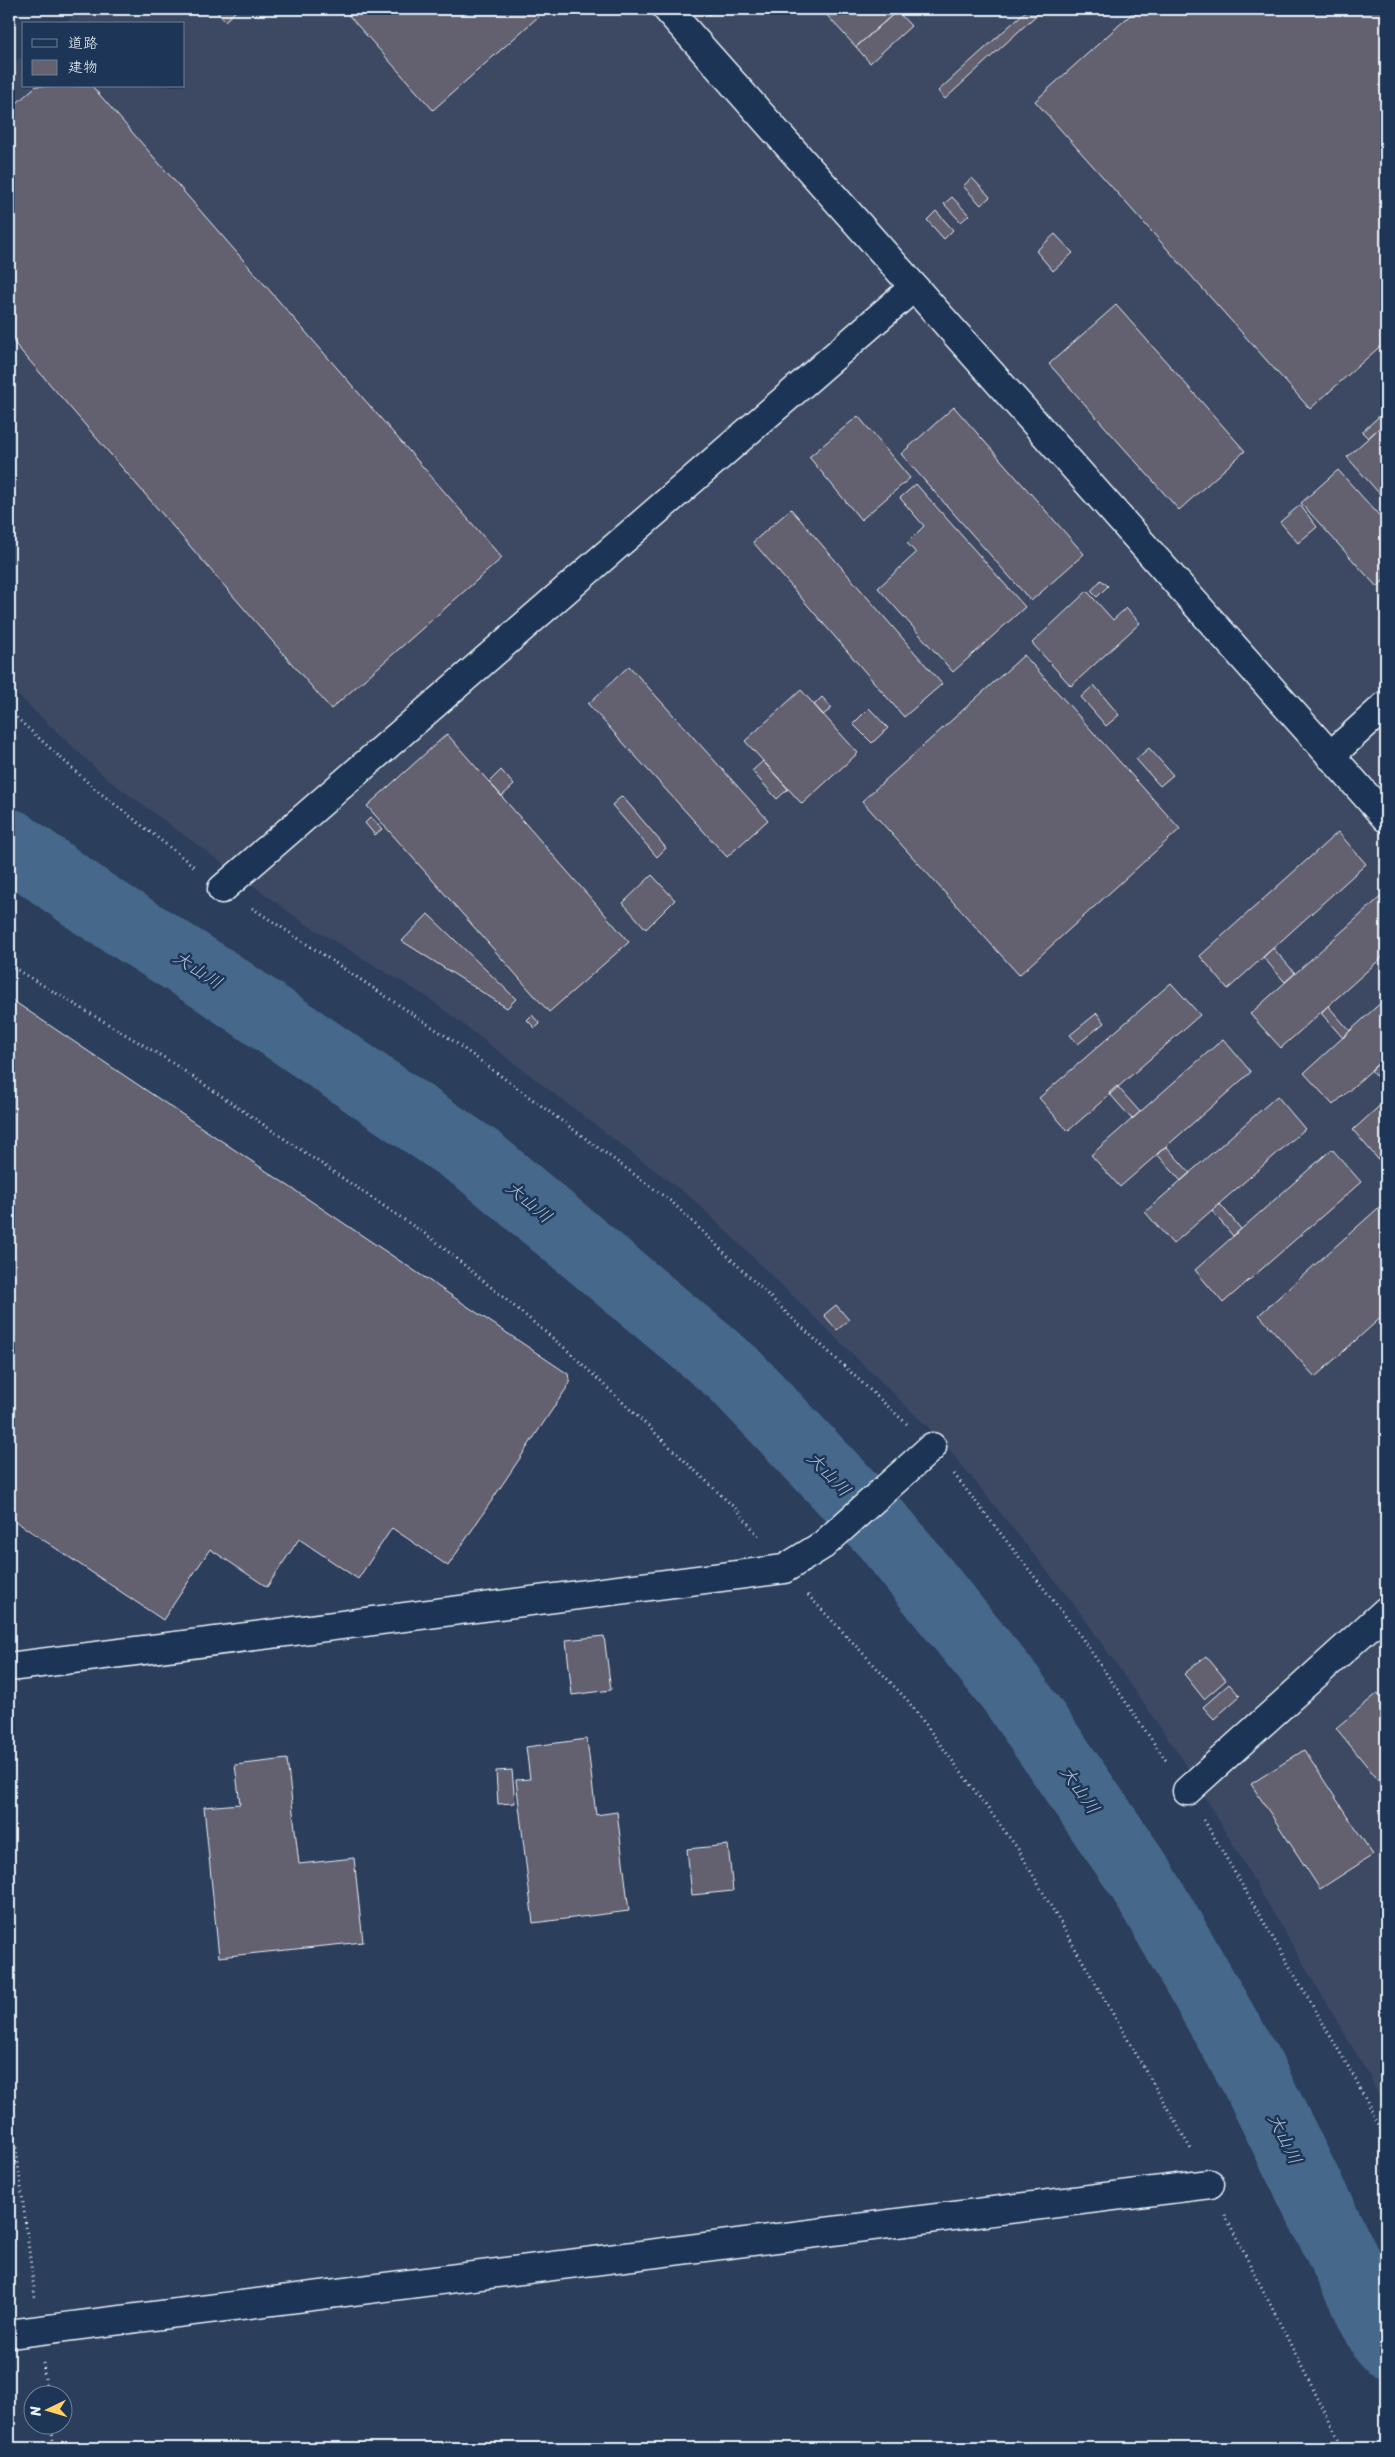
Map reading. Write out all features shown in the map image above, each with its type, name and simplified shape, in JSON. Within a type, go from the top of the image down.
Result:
[{"type":"street","points":[[667,9],[1386,818]]},
{"type":"street","points":[[222,889],[914,286]]},
{"type":"street","points":[[1330,756],[1386,705]]},
{"type":"street","points":[[9,1666],[784,1569],[823,1545],[932,1447]]},
{"type":"street","points":[[1187,1791],[1386,1611]]},
{"type":"street","points":[[9,2334],[1210,2184]]},
{"type":"path","points":[[9,710],[94,788],[222,889],[452,1040],[673,1203],[803,1328],[932,1447],[1077,1631],[1187,1791],[1356,2080],[1386,2139]]},
{"type":"path","points":[[9,965],[165,1058],[434,1240],[567,1350],[739,1512],[784,1569],[908,1700],[1018,1849],[1210,2184],[1343,2448]]},
{"type":"path","points":[[9,2092],[46,2384]]},
{"type":"path","points":[[52,2434],[54,2448]]},
{"type":"shaded area","points":[[82,9],[1386,9],[1386,2110],[1367,2072],[1183,1760],[1077,1608],[944,1443],[695,1201],[427,997],[304,923],[106,778],[9,687],[9,67],[22,57],[22,88],[185,88],[185,22],[66,22]]},
{"type":"building","points":[[214,9],[238,9],[225,21]]},
{"type":"building","points":[[343,9],[547,9],[433,110]]},
{"type":"building","points":[[704,9],[716,9],[709,15]]},
{"type":"building","points":[[821,9],[899,9],[856,47]]},
{"type":"building","points":[[1028,9],[1043,9],[945,99],[938,91]]},
{"type":"building","points":[[1137,9],[1386,9],[1386,341],[1310,409],[1035,101]]},
{"type":"building","points":[[897,11],[911,26],[870,63],[856,47]]},
{"type":"building","points":[[34,88],[94,88],[502,558],[331,709],[9,337],[9,110]]},
{"type":"building","points":[[972,178],[990,197],[981,205],[963,186]]},
{"type":"building","points":[[952,197],[969,215],[961,222],[944,204]]},
{"type":"building","points":[[936,211],[953,230],[944,239],[927,220]]},
{"type":"building","points":[[1055,234],[1073,253],[1053,271],[1036,251]]},
{"type":"building","points":[[1116,305],[1245,451],[1179,510],[1049,364]]},
{"type":"building","points":[[954,407],[1084,554],[1031,601],[901,454]]},
{"type":"building","points":[[1386,410],[1386,422],[1368,438],[1362,432]]},
{"type":"building","points":[[858,416],[910,478],[861,520],[809,457]]},
{"type":"building","points":[[1386,422],[1386,501],[1347,457]]},
{"type":"building","points":[[1338,470],[1386,523],[1386,578],[1377,587],[1301,503]]},
{"type":"building","points":[[916,484],[1025,607],[953,672],[878,588],[916,553],[907,543],[924,526],[900,498]]},
{"type":"building","points":[[1300,505],[1317,527],[1298,543],[1280,522]]},
{"type":"building","points":[[791,509],[942,684],[904,717],[753,542]]},
{"type":"building","points":[[1101,580],[1108,586],[1097,597],[1091,591]]},
{"type":"building","points":[[1087,591],[1113,620],[1126,608],[1140,623],[1071,686],[1032,643]]},
{"type":"building","points":[[1024,655],[1180,829],[1019,975],[862,801]]},
{"type":"building","points":[[629,666],[768,820],[727,857],[588,704]]},
{"type":"building","points":[[1094,685],[1119,715],[1106,726],[1081,697]]},
{"type":"building","points":[[801,690],[858,753],[802,804],[745,741]]},
{"type":"building","points":[[822,697],[832,708],[823,715],[814,705]]},
{"type":"building","points":[[869,708],[888,728],[872,743],[853,724]]},
{"type":"building","points":[[447,734],[629,942],[549,1012],[367,806]]},
{"type":"building","points":[[1149,748],[1173,775],[1160,786],[1136,759]]},
{"type":"building","points":[[763,761],[788,789],[777,799],[752,771]]},
{"type":"building","points":[[501,770],[514,785],[502,796],[489,782]]},
{"type":"building","points":[[622,796],[666,848],[657,857],[612,805]]},
{"type":"building","points":[[371,817],[382,829],[375,835],[365,823]]},
{"type":"building","points":[[1338,832],[1366,864],[1228,989],[1200,956]]},
{"type":"building","points":[[652,875],[675,900],[646,929],[623,903]]},
{"type":"building","points":[[1386,892],[1386,954],[1281,1048],[1250,1014]]},
{"type":"building","points":[[428,914],[516,999],[507,1008],[402,941]]},
{"type":"building","points":[[1273,948],[1295,973],[1285,982],[1263,957]]},
{"type":"building","points":[[1171,983],[1200,1015],[1068,1131],[1039,1098]]},
{"type":"building","points":[[9,998],[568,1374],[570,1383],[448,1566],[392,1528],[358,1579],[299,1539],[267,1587],[210,1549],[163,1620],[9,1517]]},
{"type":"building","points":[[1386,998],[1386,1057],[1333,1105],[1304,1073]]},
{"type":"building","points":[[1328,1006],[1350,1031],[1343,1038],[1321,1013]]},
{"type":"building","points":[[1097,1013],[1104,1023],[1078,1044],[1070,1035]]},
{"type":"building","points":[[532,1015],[540,1024],[535,1028],[527,1020]]},
{"type":"building","points":[[1223,1039],[1251,1072],[1120,1187],[1091,1155]]},
{"type":"building","points":[[1382,1060],[1386,1065],[1386,1087],[1371,1070]]},
{"type":"building","points":[[1117,1086],[1140,1112],[1132,1119],[1109,1093]]},
{"type":"building","points":[[1277,1096],[1305,1129],[1173,1244],[1145,1212]]},
{"type":"building","points":[[1386,1100],[1386,1162],[1383,1165],[1353,1130]]},
{"type":"building","points":[[1166,1146],[1190,1173],[1181,1181],[1157,1154]]},
{"type":"building","points":[[1332,1149],[1361,1182],[1223,1303],[1195,1270]]},
{"type":"building","points":[[1386,1201],[1386,1313],[1315,1377],[1259,1315]]},
{"type":"building","points":[[1220,1204],[1241,1229],[1233,1236],[1212,1211]]},
{"type":"building","points":[[836,1305],[849,1320],[837,1330],[824,1315]]},
{"type":"building","points":[[604,1636],[611,1690],[572,1695],[566,1640]]},
{"type":"building","points":[[1206,1656],[1226,1680],[1204,1699],[1184,1674]]},
{"type":"building","points":[[1229,1684],[1240,1696],[1214,1719],[1203,1707]]},
{"type":"building","points":[[1378,1693],[1386,1703],[1386,1785],[1384,1787],[1336,1728]]},
{"type":"building","points":[[587,1739],[596,1815],[617,1812],[629,1911],[533,1923],[516,1780],[530,1779],[526,1747]]},
{"type":"building","points":[[1304,1750],[1373,1855],[1320,1889],[1251,1784]]},
{"type":"building","points":[[287,1759],[299,1864],[354,1858],[363,1942],[219,1957],[204,1807],[240,1804],[235,1765]]},
{"type":"building","points":[[512,1770],[515,1803],[498,1804],[496,1771]]},
{"type":"building","points":[[728,1845],[733,1891],[692,1895],[687,1849]]},
{"type":"building","points":[[1386,1847],[1386,1856],[1384,1858],[1379,1852]]},
{"type":"building","points":[[171,2446],[172,2448],[148,2448]]},
{"type":"waterway","name":"大山川","points":[[9,843],[94,904],[213,979],[478,1160],[733,1373],[886,1534],[1011,1689],[1140,1877],[1251,2071],[1386,2343]]}]
